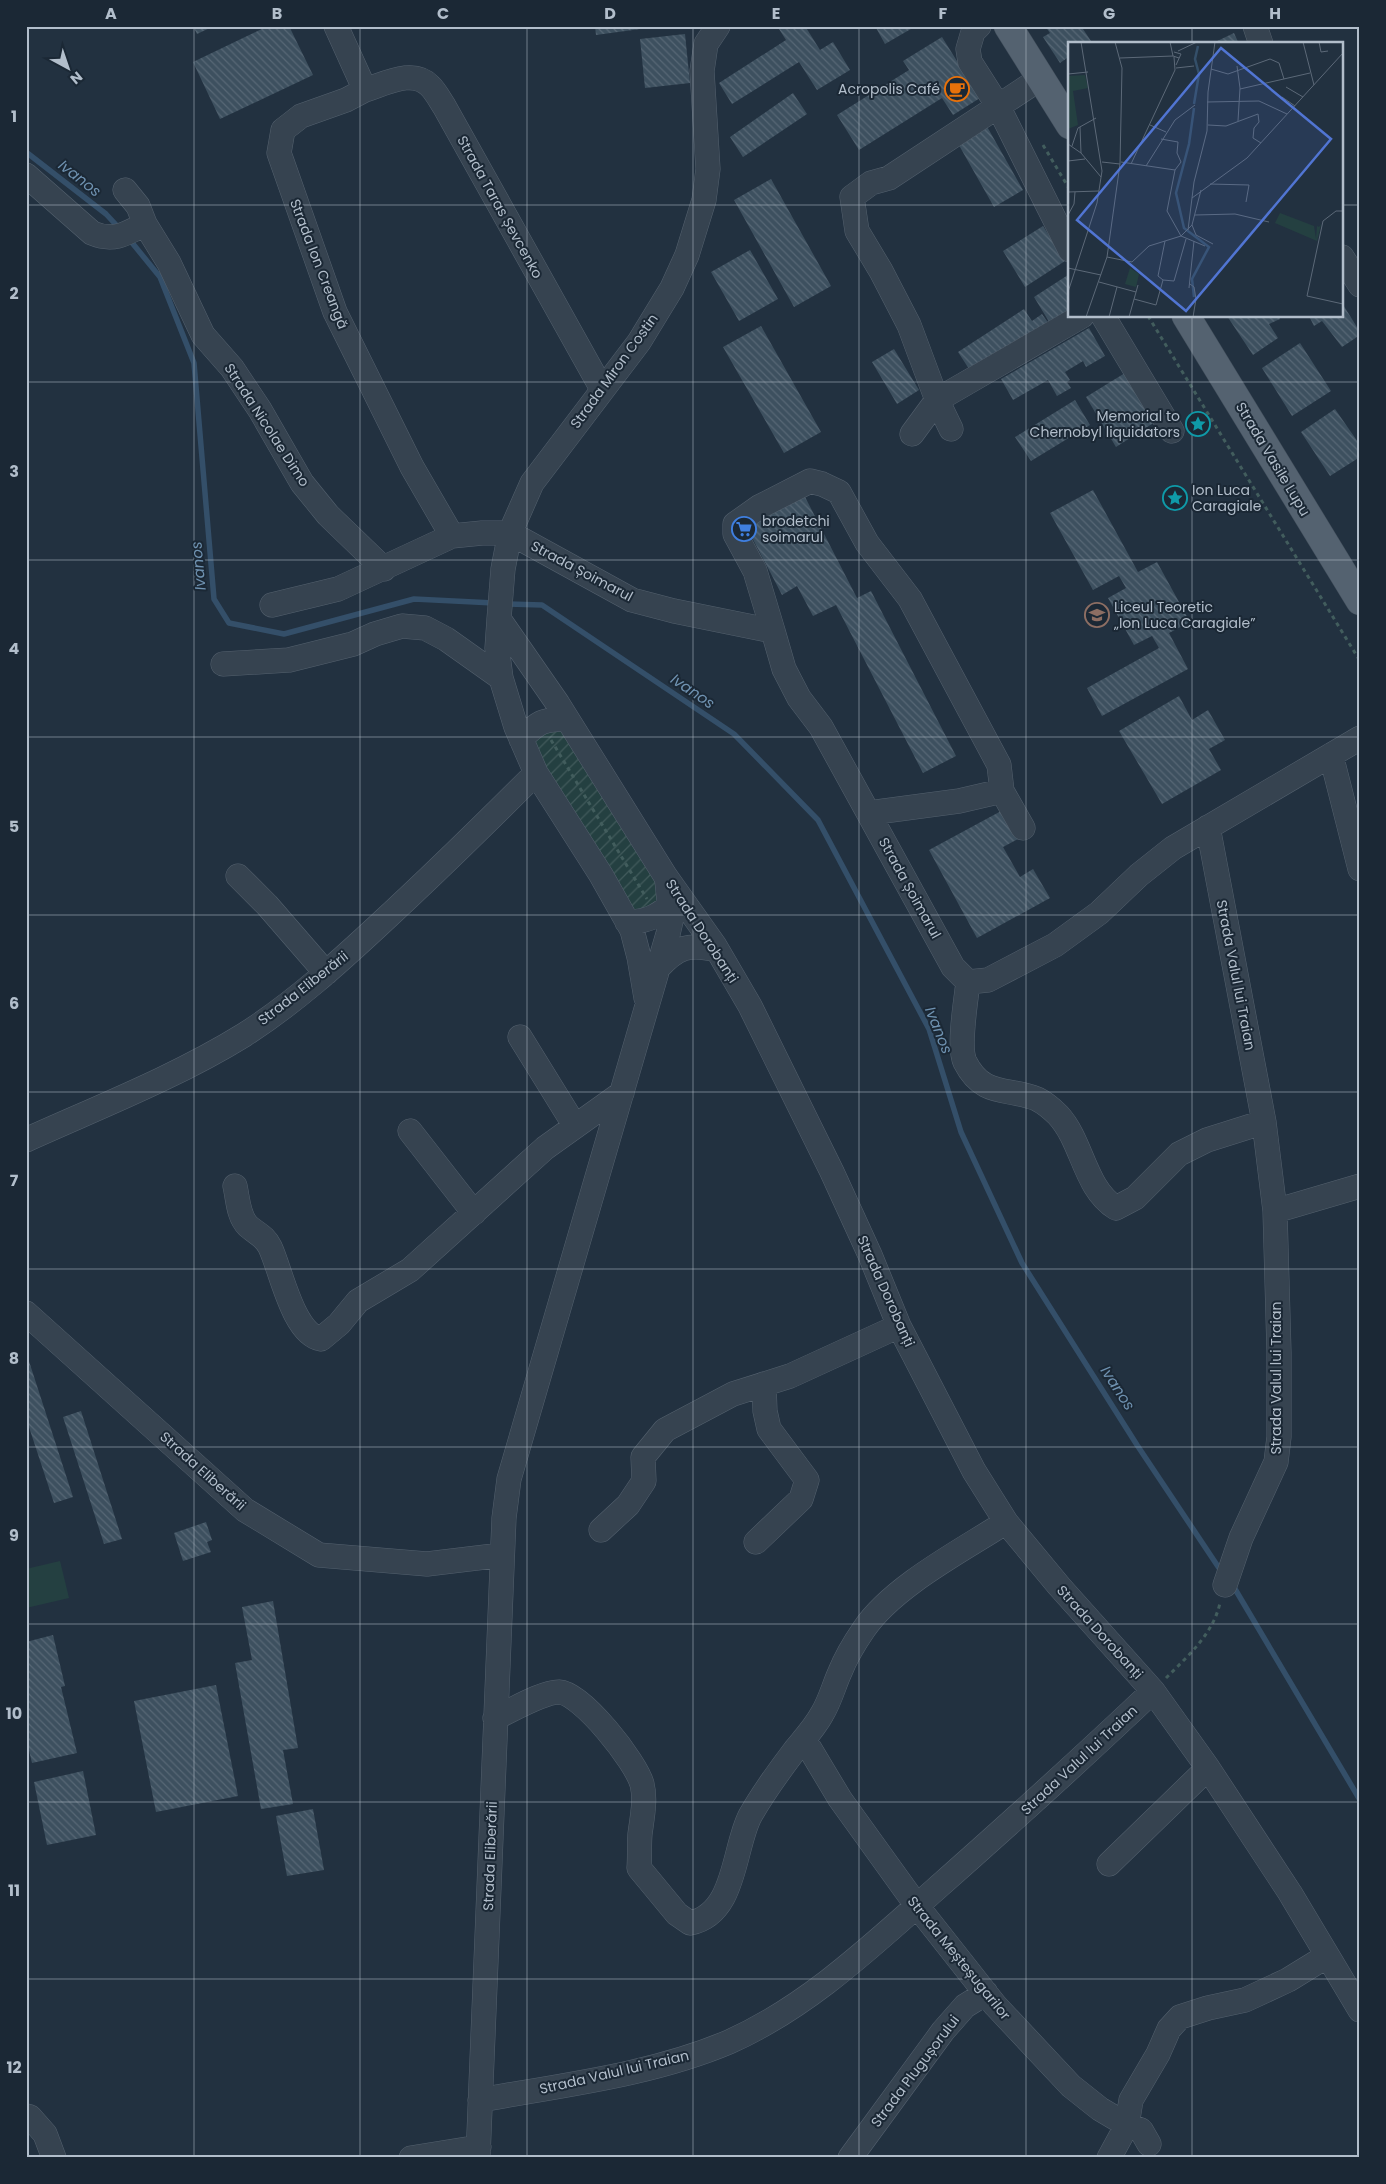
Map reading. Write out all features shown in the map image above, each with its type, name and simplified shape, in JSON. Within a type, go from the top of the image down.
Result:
[{"type":"main road","points":[[1008,26],[1068,122]]},
{"type":"main road","name":"Strada Vasile Lupu","points":[[1187,318],[1360,601]]},
{"type":"street","points":[[336,26],[365,90]]},
{"type":"street","name":"Strada Miron Costin","points":[[510,532],[532,483],[639,342],[672,288],[687,255],[705,192],[708,169],[702,71],[706,44],[718,26]]},
{"type":"street","points":[[979,26],[973,32],[968,49],[970,62],[998,106],[1068,246]]},
{"type":"street","points":[[1255,26],[1260,42]]},
{"type":"street","name":"Strada Taras Șevcenko","points":[[365,90],[406,77],[422,80],[430,86],[444,106],[602,389]]},
{"type":"street","points":[[951,430],[937,400],[909,325],[857,230],[852,197],[871,183],[889,178],[1041,78]]},
{"type":"street","name":"Strada Ion Creangă","points":[[365,90],[346,100],[301,116],[283,130],[279,154],[335,312],[412,467],[452,536]]},
{"type":"street","points":[[26,175],[92,232],[111,238],[134,230]]},
{"type":"street","name":"Strada Nicolae Dimo","points":[[125,190],[138,206],[134,230],[169,263],[203,335],[232,368],[260,410],[302,482],[328,515],[384,569]]},
{"type":"street","points":[[1344,260],[1360,285]]},
{"type":"street","points":[[912,434],[937,400],[1079,318]]},
{"type":"street","points":[[1104,318],[1172,431]]},
{"type":"street","points":[[773,630],[755,571],[735,534],[735,524],[760,507],[810,480],[839,492],[867,543],[910,599],[1000,765],[1002,791],[1023,828]]},
{"type":"street","points":[[272,605],[338,589],[452,536],[510,532],[503,569],[499,619]]},
{"type":"street","name":"Strada Șoimarul","points":[[510,532],[632,600],[674,611],[773,630],[784,669],[799,698],[821,727],[953,967],[968,982]]},
{"type":"street","name":"Strada Eliberării","points":[[499,619],[497,648],[501,678],[521,739],[536,773],[601,876],[632,930],[639,956],[647,1003]]},
{"type":"street","name":"Strada Dorobanți","points":[[499,619],[567,719],[666,876],[717,950],[750,1006],[870,1256],[899,1326],[974,1471],[1006,1522],[1059,1586],[1153,1691],[1208,1768],[1290,1892],[1360,2010]]},
{"type":"street","points":[[223,664],[289,660],[353,644],[375,634],[402,626],[425,628],[446,639],[501,678]]},
{"type":"street","points":[[521,739],[533,727],[548,719],[567,719]]},
{"type":"street","points":[[1264,1122],[1207,1140],[1179,1154],[1135,1198],[1116,1208],[1104,1201],[1083,1162],[1078,1146],[1058,1115],[1037,1099],[1004,1092],[985,1085],[972,1074],[964,1060],[962,1048],[968,982],[988,980],[1055,945],[1099,912],[1139,875],[1173,848],[1360,738]]},
{"type":"street","points":[[1331,756],[1360,869]]},
{"type":"street","name":"Strada Eliberării","points":[[26,1140],[196,1062],[245,1034],[326,973],[436,873],[536,773]]},
{"type":"street","points":[[869,813],[960,801],[1002,791]]},
{"type":"street","name":"Strada Valul lui Traian","points":[[1208,827],[1264,1122],[1275,1211],[1279,1352],[1279,1437],[1276,1462],[1241,1538],[1225,1585]]},
{"type":"street","points":[[238,876],[267,905],[326,973]]},
{"type":"street","name":"Strada Eliberării","points":[[478,2152],[502,1555],[509,1479],[671,920],[661,906],[666,876]]},
{"type":"street","points":[[627,922],[644,922],[657,916],[661,906]]},
{"type":"street","points":[[658,968],[669,956],[682,948],[700,946],[717,950]]},
{"type":"street","points":[[520,1037],[575,1126]]},
{"type":"street","points":[[234,1186],[241,1216],[249,1226],[263,1235],[270,1246],[292,1306],[305,1329],[314,1337],[321,1339],[339,1324],[358,1301],[410,1270],[545,1148],[622,1093]]},
{"type":"street","points":[[410,1131],[474,1213]]},
{"type":"street","points":[[1275,1211],[1360,1186]]},
{"type":"street","name":"Strada Eliberării","points":[[26,1312],[245,1510],[319,1555],[427,1564],[502,1555]]},
{"type":"street","points":[[601,1530],[628,1505],[644,1482],[643,1458],[666,1430],[733,1394],[790,1376],[899,1326]]},
{"type":"street","points":[[756,1542],[801,1499],[807,1480],[769,1429],[764,1384]]},
{"type":"street","points":[[495,1718],[548,1694],[558,1692],[569,1694],[589,1712],[631,1760],[642,1784],[643,1809],[640,1868],[677,1914],[690,1923],[703,1920],[713,1913],[734,1870],[749,1818],[775,1776],[823,1713],[841,1670],[864,1628],[884,1605],[924,1575],[1006,1522]]},
{"type":"street","name":"Strada Valul lui Traian","points":[[480,2100],[612,2075],[677,2060],[728,2042],[775,2018],[805,1999],[860,1956],[1038,1799],[1153,1691]]},
{"type":"street","name":"Strada Meșteșugarilor","points":[[804,1739],[840,1798],[917,1906],[1030,2044],[1071,2086],[1100,2109],[1127,2125],[1141,2130],[1149,2144]]},
{"type":"street","points":[[1108,1864],[1208,1768]]},
{"type":"street","points":[[1109,2158],[1127,2125],[1131,2100],[1158,2054],[1169,2029],[1180,2017],[1208,2008],[1245,2000],[1288,1980],[1327,1956]]},
{"type":"street","name":"Strada Plugușorului","points":[[850,2158],[943,2031],[965,2006],[986,1992]]},
{"type":"street","points":[[26,2116],[30,2117],[45,2134],[54,2158]]},
{"type":"street","points":[[411,2158],[478,2152]]},
{"type":"path","points":[[1149,318],[1360,661]]},
{"type":"path","points":[[541,723],[661,906]]},
{"type":"path","points":[[1153,1691],[1197,1647],[1217,1615],[1225,1585]]},
{"type":"green space","points":[[564,729],[661,889],[659,903],[640,913],[630,909],[534,752],[534,740],[539,731]]},
{"type":"green space","points":[[60,1561],[69,1598],[26,1608],[26,1569]]},
{"type":"building","points":[[193,26],[214,26],[197,34]]},
{"type":"building","points":[[268,26],[289,26],[313,75],[220,119],[193,62]]},
{"type":"building","points":[[595,26],[655,26],[655,27],[596,35]]},
{"type":"building","points":[[783,26],[805,26],[820,50],[833,42],[850,70],[817,90],[799,62],[732,104],[719,83],[786,40],[779,29]]},
{"type":"building","points":[[875,26],[916,26],[885,44]]},
{"type":"building","points":[[1045,26],[1081,26],[1092,42],[1068,42],[1068,60],[1067,58],[1060,63],[1043,37],[1050,33]]},
{"type":"building","points":[[1234,33],[1238,42],[1215,42]]},
{"type":"building","points":[[685,34],[690,83],[645,88],[640,39]]},
{"type":"building","points":[[942,37],[980,98],[953,115],[942,98],[859,150],[837,115],[909,70],[903,61]]},
{"type":"building","points":[[793,93],[807,114],[743,157],[730,137]]},
{"type":"building","points":[[985,123],[1023,190],[994,207],[956,140]]},
{"type":"building","points":[[771,179],[831,286],[794,307],[734,200]]},
{"type":"building","points":[[1043,226],[1065,261],[1025,287],[1003,251]]},
{"type":"building","points":[[750,250],[778,299],[739,321],[711,272]]},
{"type":"building","points":[[1068,275],[1068,314],[1051,325],[1034,297]]},
{"type":"building","points":[[1344,306],[1360,335],[1342,347],[1322,321],[1314,326],[1310,318],[1344,318]]},
{"type":"building","points":[[1024,309],[1032,321],[1042,314],[1049,324],[973,375],[958,352]]},
{"type":"building","points":[[1228,318],[1280,318],[1269,324],[1278,338],[1253,355]]},
{"type":"building","points":[[761,326],[821,432],[784,453],[723,347]]},
{"type":"building","points":[[1089,328],[1105,356],[1086,367],[1083,361],[1065,372],[1070,380],[1067,382],[1071,388],[1057,396],[1048,380],[1013,400],[1001,379]]},
{"type":"building","points":[[1300,343],[1331,391],[1292,416],[1262,368]]},
{"type":"building","points":[[894,349],[919,390],[897,404],[872,362]]},
{"type":"building","points":[[1125,373],[1155,422],[1116,447],[1086,397]]},
{"type":"building","points":[[1075,400],[1090,425],[1031,461],[1015,437]]},
{"type":"building","points":[[1335,409],[1360,445],[1360,457],[1330,476],[1301,432]]},
{"type":"building","points":[[1093,490],[1138,572],[1157,562],[1190,622],[1169,633],[1188,669],[1102,716],[1087,688],[1159,648],[1152,636],[1134,645],[1108,598],[1126,588],[1119,576],[1093,590],[1050,513]]},
{"type":"building","points":[[803,493],[857,598],[871,591],[956,756],[923,773],[836,605],[813,616],[797,586],[782,595],[745,524]]},
{"type":"building","points":[[1179,696],[1192,720],[1208,710],[1225,740],[1209,749],[1221,770],[1162,804],[1119,731]]},
{"type":"building","points":[[1003,810],[1018,839],[1003,847],[1020,877],[1033,869],[1050,898],[977,938],[929,850]]},
{"type":"building","points":[[26,1352],[73,1497],[54,1503],[26,1418]]},
{"type":"building","points":[[81,1411],[122,1539],[104,1544],[63,1417]]},
{"type":"building","points":[[206,1522],[212,1540],[207,1542],[211,1552],[183,1561],[174,1533]]},
{"type":"building","points":[[273,1601],[298,1748],[283,1750],[293,1804],[261,1809],[235,1663],[252,1660],[242,1607]]},
{"type":"building","points":[[53,1635],[65,1686],[61,1687],[77,1753],[32,1763],[26,1738],[26,1642]]},
{"type":"building","points":[[216,1685],[238,1796],[156,1812],[134,1701]]},
{"type":"building","points":[[83,1771],[96,1835],[47,1845],[34,1782]]},
{"type":"building","points":[[313,1809],[324,1870],[287,1876],[276,1816]]},
{"type":"waterway","name":"Ivanos","points":[[26,152],[106,214],[119,228]]},
{"type":"waterway","name":"Ivanos","points":[[129,239],[160,277],[194,363],[214,599],[229,623],[284,634],[414,599],[494,603]]},
{"type":"waterway","name":"Ivanos","points":[[506,604],[542,605],[734,734],[818,820],[929,1029],[961,1132],[1022,1263],[1137,1445],[1221,1571]]},
{"type":"waterway","name":"Ivanos","points":[[1235,1589],[1360,1800]]},
{"type":"place","name":"Acropolis Café","points":[[957,89]]},
{"type":"place","name":"Memorial to Chernobyl liquidators","points":[[1198,424]]},
{"type":"place","name":"Ion Luca Caragiale","points":[[1175,498]]},
{"type":"place","name":"brodetchi soimarul","points":[[744,529]]},
{"type":"place","name":"Liceul Teoretic „Ion Luca Caragiale”","points":[[1097,615]]}]
